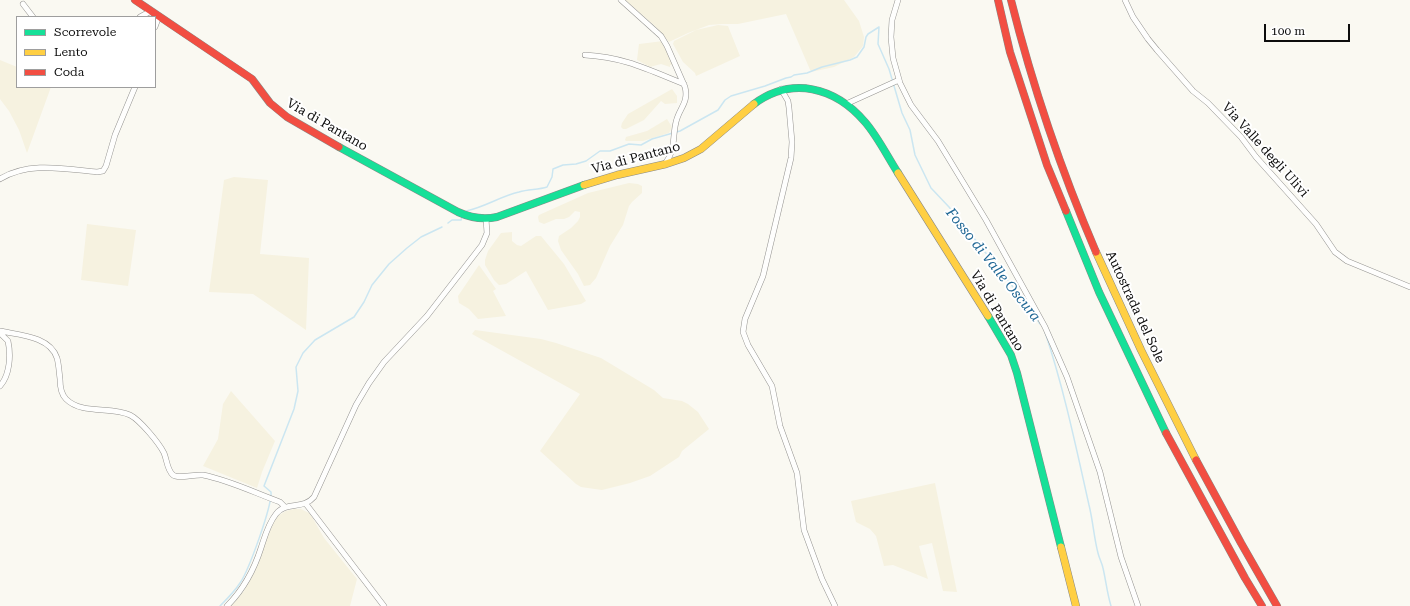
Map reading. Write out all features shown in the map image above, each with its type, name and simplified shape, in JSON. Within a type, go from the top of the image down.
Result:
[{"type":"main road","name":"Via di Pantano","points":[[135,0],[252,79],[270,103],[287,117],[329,142],[460,214],[474,219],[486,219],[501,216],[602,179],[685,158],[702,149],[752,105],[782,89],[798,87],[813,88],[830,94],[846,104],[857,113],[869,127],[1011,355],[1017,373],[1076,606]]},
{"type":"main road","name":"Autostrada del Sole","points":[[998,0],[1010,52],[1048,165],[1100,292],[1163,427],[1262,606]]},
{"type":"main road","name":"Autostrada del Sole","points":[[1011,0],[1023,50],[1058,160],[1111,287],[1175,420],[1258,573],[1278,606]]},
{"type":"street","points":[[621,0],[661,36],[684,84],[686,99],[677,120],[674,142],[665,164]]},
{"type":"street","points":[[898,0],[892,16],[891,37],[893,58],[899,80],[911,105],[938,141],[986,220],[1049,336],[1066,377],[1100,472],[1121,557],[1138,606]]},
{"type":"street","name":"Via Valle degli Ulivi","points":[[1125,0],[1137,22],[1157,50],[1193,91],[1208,103],[1241,137],[1265,167],[1316,224],[1338,255],[1347,261],[1410,287]]},
{"type":"street","points":[[23,4],[32,16]]},
{"type":"street","points":[[142,16],[151,11]]},
{"type":"street","points":[[156,24],[159,16]]},
{"type":"street","points":[[586,55],[606,57],[632,63],[684,84]]},
{"type":"street","points":[[846,104],[899,80]]},
{"type":"street","points":[[0,179],[14,172],[34,168],[97,172],[103,171],[134,88]]},
{"type":"street","points":[[782,89],[789,106],[792,146],[791,158],[763,276],[745,319],[743,332],[748,344],[772,386],[780,426],[797,473],[804,530],[819,574],[835,606]]},
{"type":"street","points":[[227,606],[239,594],[248,580],[272,519],[276,514],[285,507],[306,504],[312,500],[362,395],[384,362],[427,316],[482,244],[487,233],[486,219]]},
{"type":"street","points":[[0,332],[36,339],[48,345],[57,357],[61,389],[66,399],[80,406],[130,415],[162,450],[173,476],[178,477],[197,475],[222,480],[280,502],[285,507]]},
{"type":"street","points":[[0,332],[8,341],[10,358],[6,377],[0,386]]},
{"type":"street","points":[[306,504],[384,606]]},
{"type":"shaded area","points":[[625,0],[844,0],[859,21],[864,37],[863,46],[854,57],[834,67],[811,72],[786,14],[738,24],[709,25],[669,42],[655,26]]},
{"type":"shaded area","points":[[718,25],[728,26],[740,56],[696,76],[695,73],[683,62],[673,44],[674,41],[696,30]]},
{"type":"shaded area","points":[[663,41],[673,65],[670,65],[670,67],[661,64],[650,67],[637,60],[639,44]]},
{"type":"shaded area","points":[[0,60],[16,67],[16,88],[51,88],[27,153],[19,130],[9,111],[0,99]]},
{"type":"shaded area","points":[[672,89],[677,96],[677,103],[665,104],[661,101],[644,120],[626,129],[621,127],[628,114]]},
{"type":"shaded area","points":[[667,119],[672,127],[669,133],[643,141],[625,140],[626,137],[647,131]]},
{"type":"shaded area","points":[[234,177],[268,180],[260,254],[309,258],[306,330],[253,294],[209,292],[224,180]]},
{"type":"shaded area","points":[[629,183],[642,186],[642,193],[629,206],[623,225],[610,246],[596,278],[590,285],[584,286],[578,274],[561,250],[558,241],[559,236],[578,221],[580,212],[575,211],[569,217],[564,219],[556,219],[544,224],[539,222],[538,217],[539,215],[588,193]]},
{"type":"shaded area","points":[[87,224],[136,230],[128,286],[81,280]]},
{"type":"shaded area","points":[[512,232],[512,241],[521,246],[536,236],[541,236],[564,264],[586,301],[581,304],[548,310],[526,271],[506,284],[499,285],[494,280],[485,265],[485,260],[488,251],[501,233]]},
{"type":"shaded area","points":[[479,265],[496,289],[493,291],[506,316],[478,319],[469,309],[459,303],[458,296]]},
{"type":"shaded area","points":[[475,330],[541,339],[601,358],[654,390],[663,398],[682,401],[688,404],[698,412],[709,429],[682,451],[679,457],[650,476],[602,490],[581,487],[540,451],[580,394],[472,334]]},
{"type":"shaded area","points":[[231,391],[275,441],[257,488],[203,466],[218,439],[223,404]]},
{"type":"shaded area","points":[[935,483],[957,592],[943,591],[932,543],[919,546],[928,579],[893,565],[884,566],[876,536],[870,529],[856,522],[851,501]]},
{"type":"shaded area","points":[[301,509],[309,513],[324,538],[357,579],[350,606],[230,606],[244,591],[276,517],[286,511]]},
{"type":"waterway","name":"Fosso di Valle Oscura","points":[[879,27],[878,44],[889,69],[902,113],[910,130],[915,155],[931,188],[949,207],[1029,307],[1040,324]]},
{"type":"waterway","points":[[465,212],[512,194],[547,187],[552,177],[553,169],[563,165],[576,164],[586,161],[600,151],[610,151],[629,144],[641,145],[652,139],[680,131],[718,110],[725,100],[731,96],[765,86],[794,75],[807,73],[857,57],[864,47],[868,34],[879,27]]},
{"type":"waterway","points":[[448,223],[452,220],[461,220],[462,217]]},
{"type":"waterway","points":[[220,606],[236,589],[244,576],[264,524],[271,492],[264,486],[294,409],[298,391],[296,367],[303,353],[315,340],[354,317],[364,302],[372,285],[389,264],[421,237],[442,227]]},
{"type":"waterway","name":"Fosso di Valle Oscura","points":[[1045,332],[1069,418],[1090,511],[1098,555],[1103,568],[1111,606]]},
{"type":"traffic: fast","points":[[754,104],[768,95],[783,90],[798,88],[812,89],[840,100],[853,110],[870,128],[898,173]]},
{"type":"traffic: fast","points":[[339,147],[458,212],[477,218],[497,217],[584,185]]},
{"type":"traffic: fast","points":[[1066,211],[1099,292],[1166,433]]},
{"type":"traffic: fast","points":[[988,316],[1011,355],[1017,373],[1061,547]]},
{"type":"traffic: slow","points":[[584,185],[684,158],[701,149],[754,104]]},
{"type":"traffic: slow","points":[[898,173],[988,316]]},
{"type":"traffic: slow","points":[[1096,252],[1141,350],[1196,460]]},
{"type":"traffic: slow","points":[[1061,547],[1076,606]]},
{"type":"traffic: jam","points":[[135,0],[252,79],[270,103],[287,117],[339,147]]},
{"type":"traffic: jam","points":[[998,0],[1010,52],[1047,165],[1066,211]]},
{"type":"traffic: jam","points":[[1011,0],[1028,65],[1048,128],[1096,252]]},
{"type":"traffic: jam","points":[[1166,433],[1245,578],[1262,606]]},
{"type":"traffic: jam","points":[[1196,460],[1277,606]]}]
